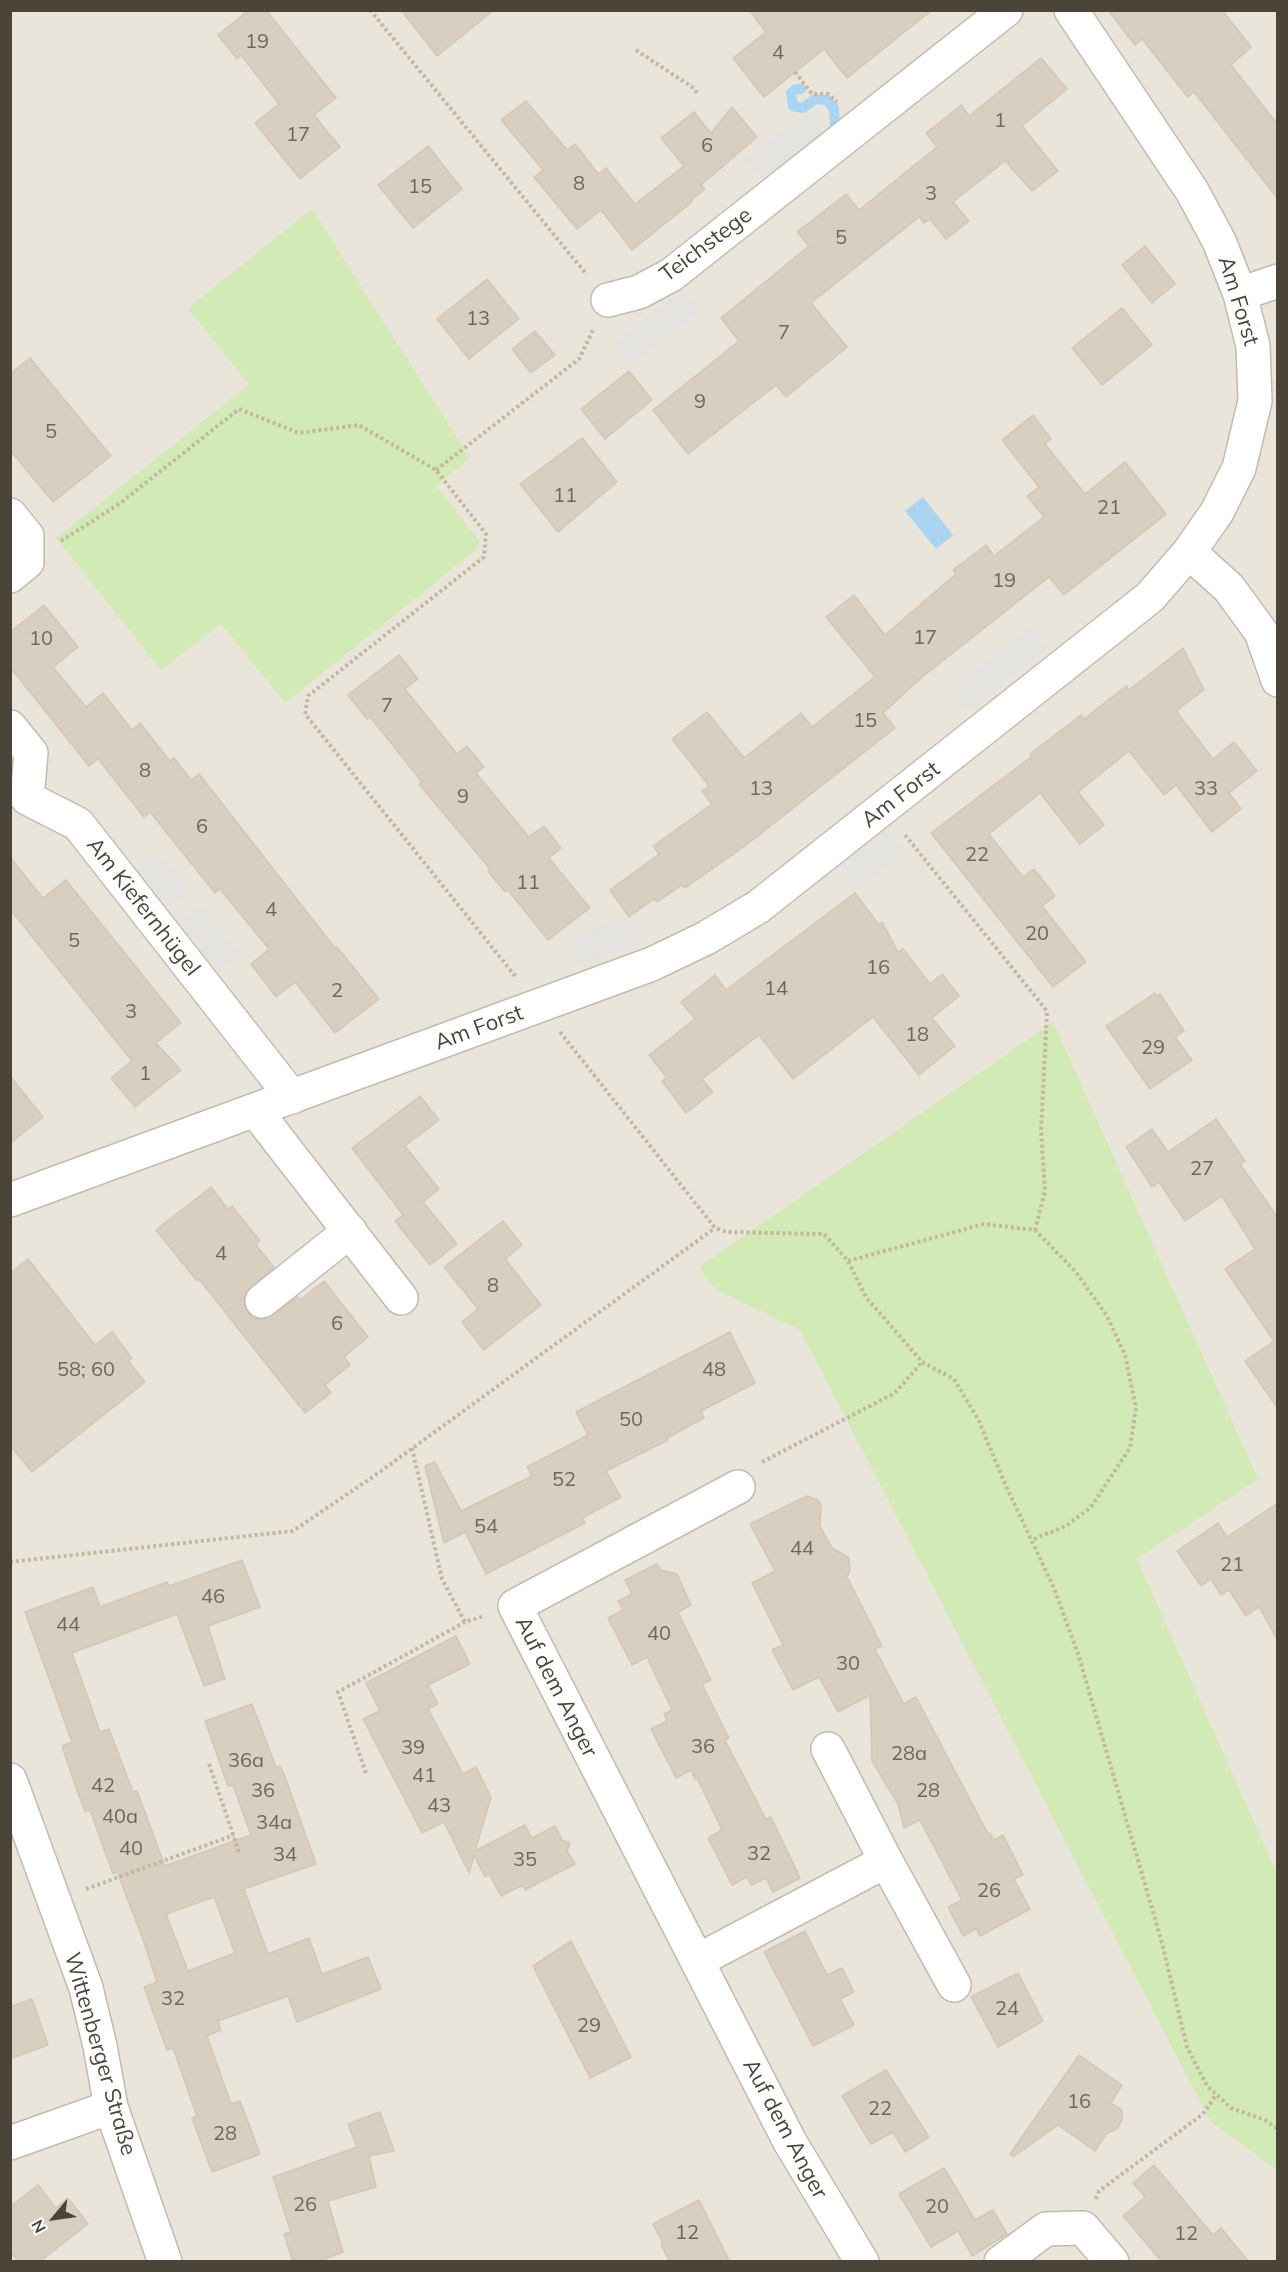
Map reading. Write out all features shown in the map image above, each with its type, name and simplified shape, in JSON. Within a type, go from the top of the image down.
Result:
[{"type":"street","name":"Teichstege","points":[[608,300],[639,292],[671,275],[1006,10]]},
{"type":"street","name":"Am Forst","points":[[10,1200],[652,964],[706,938],[758,907],[1150,597],[1189,552],[1217,512],[1239,468],[1255,401],[1253,346],[1240,294],[1220,241],[1192,191],[1071,10]]},
{"type":"street","points":[[1240,294],[1278,281]]},
{"type":"street","points":[[10,515],[27,536],[19,569]]},
{"type":"street","points":[[1189,552],[1229,588],[1261,632],[1278,680]]},
{"type":"street","name":"Am Kiefernhügel","points":[[10,727],[31,753],[27,798],[78,824],[292,1097]]},
{"type":"street","points":[[255,1110],[401,1298]]},
{"type":"street","points":[[262,1301],[350,1231]]},
{"type":"street","name":"Auf dem Anger","points":[[738,1486],[515,1606],[790,2142],[862,2262]]},
{"type":"street","points":[[828,1749],[954,1985]]},
{"type":"street","name":"Wittenberger Straße","points":[[10,1780],[86,1989],[100,2046],[111,2107],[165,2262]]},
{"type":"street","points":[[697,1961],[886,1861]]},
{"type":"street","points":[[10,2143],[111,2107]]},
{"type":"street","points":[[1001,2262],[1047,2229],[1083,2228],[1112,2262]]},
{"type":"path","points":[[370,10],[608,300],[579,358],[436,470]]},
{"type":"path","points":[[636,50],[695,89],[697,94]]},
{"type":"path","points":[[795,72],[812,94],[828,94],[836,100],[840,124],[848,135]]},
{"type":"path","points":[[19,569],[119,504],[239,409],[299,433],[359,425],[436,470],[486,534],[484,557],[308,696],[305,714],[715,1228],[727,1232],[824,1234],[848,1261],[866,1297],[922,1362],[954,1379],[978,1419],[1054,1588],[1079,1657],[1116,1792],[1162,1943],[1187,2047],[1207,2086],[1231,2108],[1278,2128]]},
{"type":"path","points":[[884,809],[1047,1011],[1041,1131],[1045,1191],[1035,1230]]},
{"type":"path","points":[[848,1261],[984,1224],[1035,1230],[1076,1272],[1107,1316],[1125,1355],[1136,1408],[1130,1448],[1091,1507],[1066,1526],[1032,1540]]},
{"type":"path","points":[[10,1562],[293,1531],[412,1448],[715,1228]]},
{"type":"path","points":[[738,1486],[743,1472],[895,1393],[922,1362]]},
{"type":"path","points":[[412,1448],[442,1579],[465,1622]]},
{"type":"path","points":[[366,1773],[338,1692],[465,1622],[515,1606]]},
{"type":"path","points":[[209,1764],[239,1851]]},
{"type":"path","points":[[54,1901],[234,1835]]},
{"type":"path","points":[[1083,2228],[1099,2190],[1203,2114],[1216,2094]]},
{"type":"shaded area","points":[[11,11],[1277,11],[1277,2261],[11,2261]]},
{"type":"shaded area","points":[[806,111],[823,133],[763,182],[745,159]]},
{"type":"shaded area","points":[[683,288],[701,310],[631,366],[613,344]]},
{"type":"shaded area","points":[[1031,626],[1048,648],[968,712],[951,690]]},
{"type":"shaded area","points":[[888,828],[907,851],[855,893],[835,869]]},
{"type":"shaded area","points":[[159,853],[191,893],[169,910],[137,871]]},
{"type":"shaded area","points":[[201,904],[241,955],[219,972],[179,922]]},
{"type":"shaded area","points":[[629,917],[640,943],[579,965],[570,939]]},
{"type":"green space","points":[[312,209],[470,458],[436,486],[479,540],[477,549],[285,703],[221,624],[161,670],[56,538],[249,385],[188,308]]},
{"type":"green space","points":[[1053,1022],[1258,1479],[1137,1559],[1277,1874],[1277,2170],[1211,2122],[800,1330],[715,1289],[699,1267]]},
{"type":"water","points":[[923,497],[953,535],[936,549],[905,511]]},
{"type":"building","points":[[249,10],[266,10],[336,98],[314,115],[340,147],[300,179],[255,123],[279,104],[241,55],[237,59],[218,35]]},
{"type":"building","points":[[401,10],[494,10],[437,56]]},
{"type":"building","points":[[749,10],[932,10],[847,78],[824,49],[764,97],[733,58],[766,32]]},
{"type":"building","points":[[1108,10],[1222,10],[1251,47],[1231,65],[1278,125],[1278,199],[1194,92],[1188,97],[1142,39],[1135,45]]},
{"type":"building","points":[[1041,58],[1067,89],[1022,126],[1058,171],[1032,191],[1005,161],[953,202],[969,221],[946,239],[930,219],[924,223],[919,217],[811,303],[847,347],[786,397],[776,385],[688,454],[653,410],[739,341],[721,318],[809,246],[797,232],[846,194],[859,210],[937,147],[926,133],[961,105],[969,116]]},
{"type":"building","points":[[526,101],[567,150],[575,144],[598,174],[606,168],[635,204],[684,166],[661,138],[694,112],[711,133],[732,107],[757,137],[701,185],[705,189],[691,200],[692,202],[632,250],[601,210],[577,229],[534,177],[543,170],[501,120]]},
{"type":"building","points":[[428,146],[462,189],[413,228],[378,185]]},
{"type":"building","points":[[1145,246],[1175,284],[1152,303],[1122,265]]},
{"type":"building","points":[[487,279],[519,319],[469,359],[437,319]]},
{"type":"building","points":[[1122,308],[1152,345],[1102,385],[1072,348]]},
{"type":"building","points":[[535,331],[555,355],[531,373],[512,349]]},
{"type":"building","points":[[30,358],[111,456],[53,502],[10,450],[10,374]]},
{"type":"building","points":[[629,371],[652,400],[605,439],[581,409]]},
{"type":"building","points":[[1033,415],[1051,439],[1045,444],[1085,494],[1125,462],[1166,514],[1064,595],[1049,577],[921,678],[883,713],[895,728],[745,846],[685,888],[682,885],[657,902],[654,899],[629,917],[610,890],[659,854],[653,846],[712,804],[702,791],[709,786],[672,739],[707,712],[744,758],[801,713],[812,727],[875,677],[826,617],[854,595],[885,635],[956,574],[953,570],[986,545],[994,556],[1044,517],[1027,496],[1039,487],[1002,440]]},
{"type":"building","points":[[582,438],[617,482],[558,532],[520,484]]},
{"type":"building","points":[[44,605],[78,647],[53,667],[86,707],[103,693],[132,730],[140,723],[170,761],[174,758],[191,780],[199,774],[335,948],[337,947],[379,999],[335,1033],[295,982],[276,997],[251,964],[269,949],[220,889],[215,893],[150,812],[144,817],[98,759],[89,766],[10,667],[10,632]]},
{"type":"building","points":[[1183,648],[1204,690],[1176,711],[1213,759],[1234,742],[1257,771],[1229,793],[1241,809],[1212,832],[1176,785],[1164,795],[1129,751],[1078,792],[1104,825],[1080,844],[1040,793],[989,834],[1023,877],[1034,869],[1055,896],[1042,906],[1086,962],[1053,987],[931,833],[1031,757],[1030,754],[1081,715],[1084,719],[1126,686],[1129,690]]},
{"type":"building","points":[[399,655],[418,679],[405,689],[457,754],[467,746],[484,767],[476,773],[529,837],[544,826],[561,848],[549,858],[590,908],[548,940],[508,890],[505,892],[488,871],[490,869],[419,784],[422,782],[370,717],[367,719],[348,695]]},
{"type":"building","points":[[10,857],[43,898],[66,880],[181,1023],[156,1043],[181,1070],[135,1107],[111,1078],[132,1061],[10,909]]},
{"type":"building","points":[[855,893],[879,925],[882,922],[898,952],[903,949],[930,984],[942,974],[959,996],[932,1018],[955,1046],[919,1075],[873,1017],[793,1079],[759,1035],[702,1079],[713,1092],[686,1113],[662,1081],[667,1078],[649,1055],[695,1019],[681,1002],[715,975],[726,990]]},
{"type":"building","points":[[1155,993],[1157,996],[1160,994],[1184,1031],[1175,1037],[1192,1060],[1150,1089],[1106,1026]]},
{"type":"building","points":[[10,1076],[43,1117],[10,1143]]},
{"type":"building","points":[[420,1096],[439,1120],[405,1146],[439,1189],[423,1202],[457,1244],[430,1265],[395,1221],[403,1215],[352,1148]]},
{"type":"building","points":[[1216,1119],[1245,1161],[1240,1164],[1278,1218],[1278,1409],[1245,1361],[1274,1341],[1225,1269],[1255,1249],[1222,1196],[1185,1221],[1159,1182],[1152,1187],[1126,1147],[1152,1129],[1168,1152]]},
{"type":"building","points":[[211,1187],[228,1209],[232,1206],[260,1241],[256,1245],[274,1267],[245,1294],[244,1304],[248,1313],[256,1319],[265,1319],[298,1297],[300,1300],[324,1281],[368,1337],[344,1357],[350,1365],[325,1385],[331,1393],[305,1413],[199,1279],[197,1281],[156,1230]]},
{"type":"building","points":[[503,1221],[522,1245],[505,1259],[541,1305],[484,1350],[462,1322],[478,1309],[444,1267]]},
{"type":"building","points":[[28,1259],[95,1345],[112,1332],[132,1358],[128,1361],[145,1382],[32,1472],[10,1445],[10,1273]]},
{"type":"building","points":[[730,1332],[755,1383],[701,1411],[704,1418],[667,1438],[668,1440],[606,1471],[621,1497],[582,1518],[585,1523],[486,1574],[465,1532],[444,1543],[425,1466],[435,1462],[461,1511],[532,1476],[527,1467],[588,1435],[576,1412]]},
{"type":"building","points":[[807,1496],[818,1500],[821,1505],[820,1526],[832,1548],[849,1558],[850,1570],[847,1577],[882,1646],[875,1649],[904,1704],[916,1697],[988,1834],[990,1833],[994,1840],[1003,1835],[1023,1875],[1014,1879],[1030,1909],[980,1936],[976,1929],[963,1936],[948,1907],[962,1900],[920,1820],[904,1828],[898,1804],[872,1761],[870,1695],[838,1712],[819,1677],[793,1690],[772,1650],[783,1645],[752,1583],[775,1571],[750,1524]]},
{"type":"building","points":[[1278,1503],[1278,1641],[1259,1607],[1246,1616],[1229,1590],[1221,1595],[1211,1579],[1201,1586],[1177,1551],[1218,1523],[1227,1537]]},
{"type":"building","points":[[242,1560],[260,1607],[208,1626],[225,1679],[204,1686],[177,1614],[72,1653],[100,1732],[109,1729],[133,1792],[137,1791],[165,1866],[251,1835],[233,1785],[228,1786],[205,1721],[252,1704],[276,1767],[280,1766],[284,1774],[316,1864],[244,1889],[268,1954],[309,1938],[322,1974],[368,1957],[381,1989],[297,2022],[288,1996],[218,2021],[221,2030],[207,2036],[231,2104],[240,2101],[260,2154],[212,2172],[192,2118],[197,2116],[173,2048],[167,2050],[144,1987],[157,1982],[143,1939],[117,1872],[113,1874],[90,1810],[85,1811],[73,1779],[62,1746],[72,1742],[25,1612],[93,1587],[100,1607],[167,1582],[169,1586]],"holes":[[[214,1897],[235,1953],[188,1971],[166,1914]]]},
{"type":"building","points":[[657,1564],[661,1570],[677,1574],[691,1605],[678,1612],[711,1680],[702,1684],[729,1738],[725,1740],[766,1819],[771,1817],[800,1878],[773,1892],[766,1878],[751,1885],[747,1877],[732,1885],[708,1838],[722,1830],[697,1778],[695,1779],[691,1770],[676,1778],[651,1729],[667,1721],[664,1714],[672,1710],[647,1657],[632,1665],[608,1618],[623,1610],[618,1601],[632,1594],[625,1580]]},
{"type":"building","points":[[456,1636],[470,1664],[428,1685],[438,1704],[428,1709],[463,1774],[476,1767],[491,1797],[475,1851],[525,1825],[532,1838],[555,1826],[562,1840],[570,1843],[567,1851],[575,1864],[525,1890],[523,1885],[501,1896],[489,1874],[485,1877],[474,1855],[469,1873],[444,1822],[422,1833],[363,1719],[380,1711],[366,1683]]},
{"type":"building","points":[[805,1931],[827,1975],[842,1968],[854,1992],[840,1999],[854,2025],[813,2046],[764,1952]]},
{"type":"building","points":[[571,1941],[631,2057],[590,2078],[533,1966]]},
{"type":"building","points":[[1018,1973],[1043,2021],[998,2047],[971,1997]]},
{"type":"building","points":[[32,1999],[48,2045],[10,2059],[10,2007]]},
{"type":"building","points":[[1079,2055],[1122,2085],[1111,2103],[1122,2110],[1122,2120],[1117,2129],[1107,2133],[1095,2151],[1058,2125],[1013,2157],[1010,2154]]},
{"type":"building","points":[[886,2070],[929,2137],[905,2152],[893,2132],[871,2144],[842,2096]]},
{"type":"building","points":[[380,2112],[394,2151],[369,2156],[376,2187],[328,2201],[343,2252],[316,2262],[293,2262],[284,2234],[291,2232],[273,2177],[357,2147],[348,2124]]},
{"type":"building","points":[[1154,2165],[1213,2235],[1221,2228],[1249,2262],[1162,2262],[1123,2216],[1145,2197],[1133,2183]]},
{"type":"building","points":[[944,2168],[975,2220],[993,2210],[1007,2234],[972,2256],[958,2231],[931,2247],[899,2194]]},
{"type":"building","points":[[38,2185],[56,2208],[68,2198],[88,2224],[39,2262],[19,2262],[10,2251],[10,2207]]},
{"type":"building","points":[[699,2200],[730,2262],[670,2262],[661,2245],[663,2243],[653,2224]]},
{"type":"waterway","points":[[801,89],[796,89],[791,93],[793,106],[803,108],[815,99],[827,100],[834,108],[835,127]]}]
